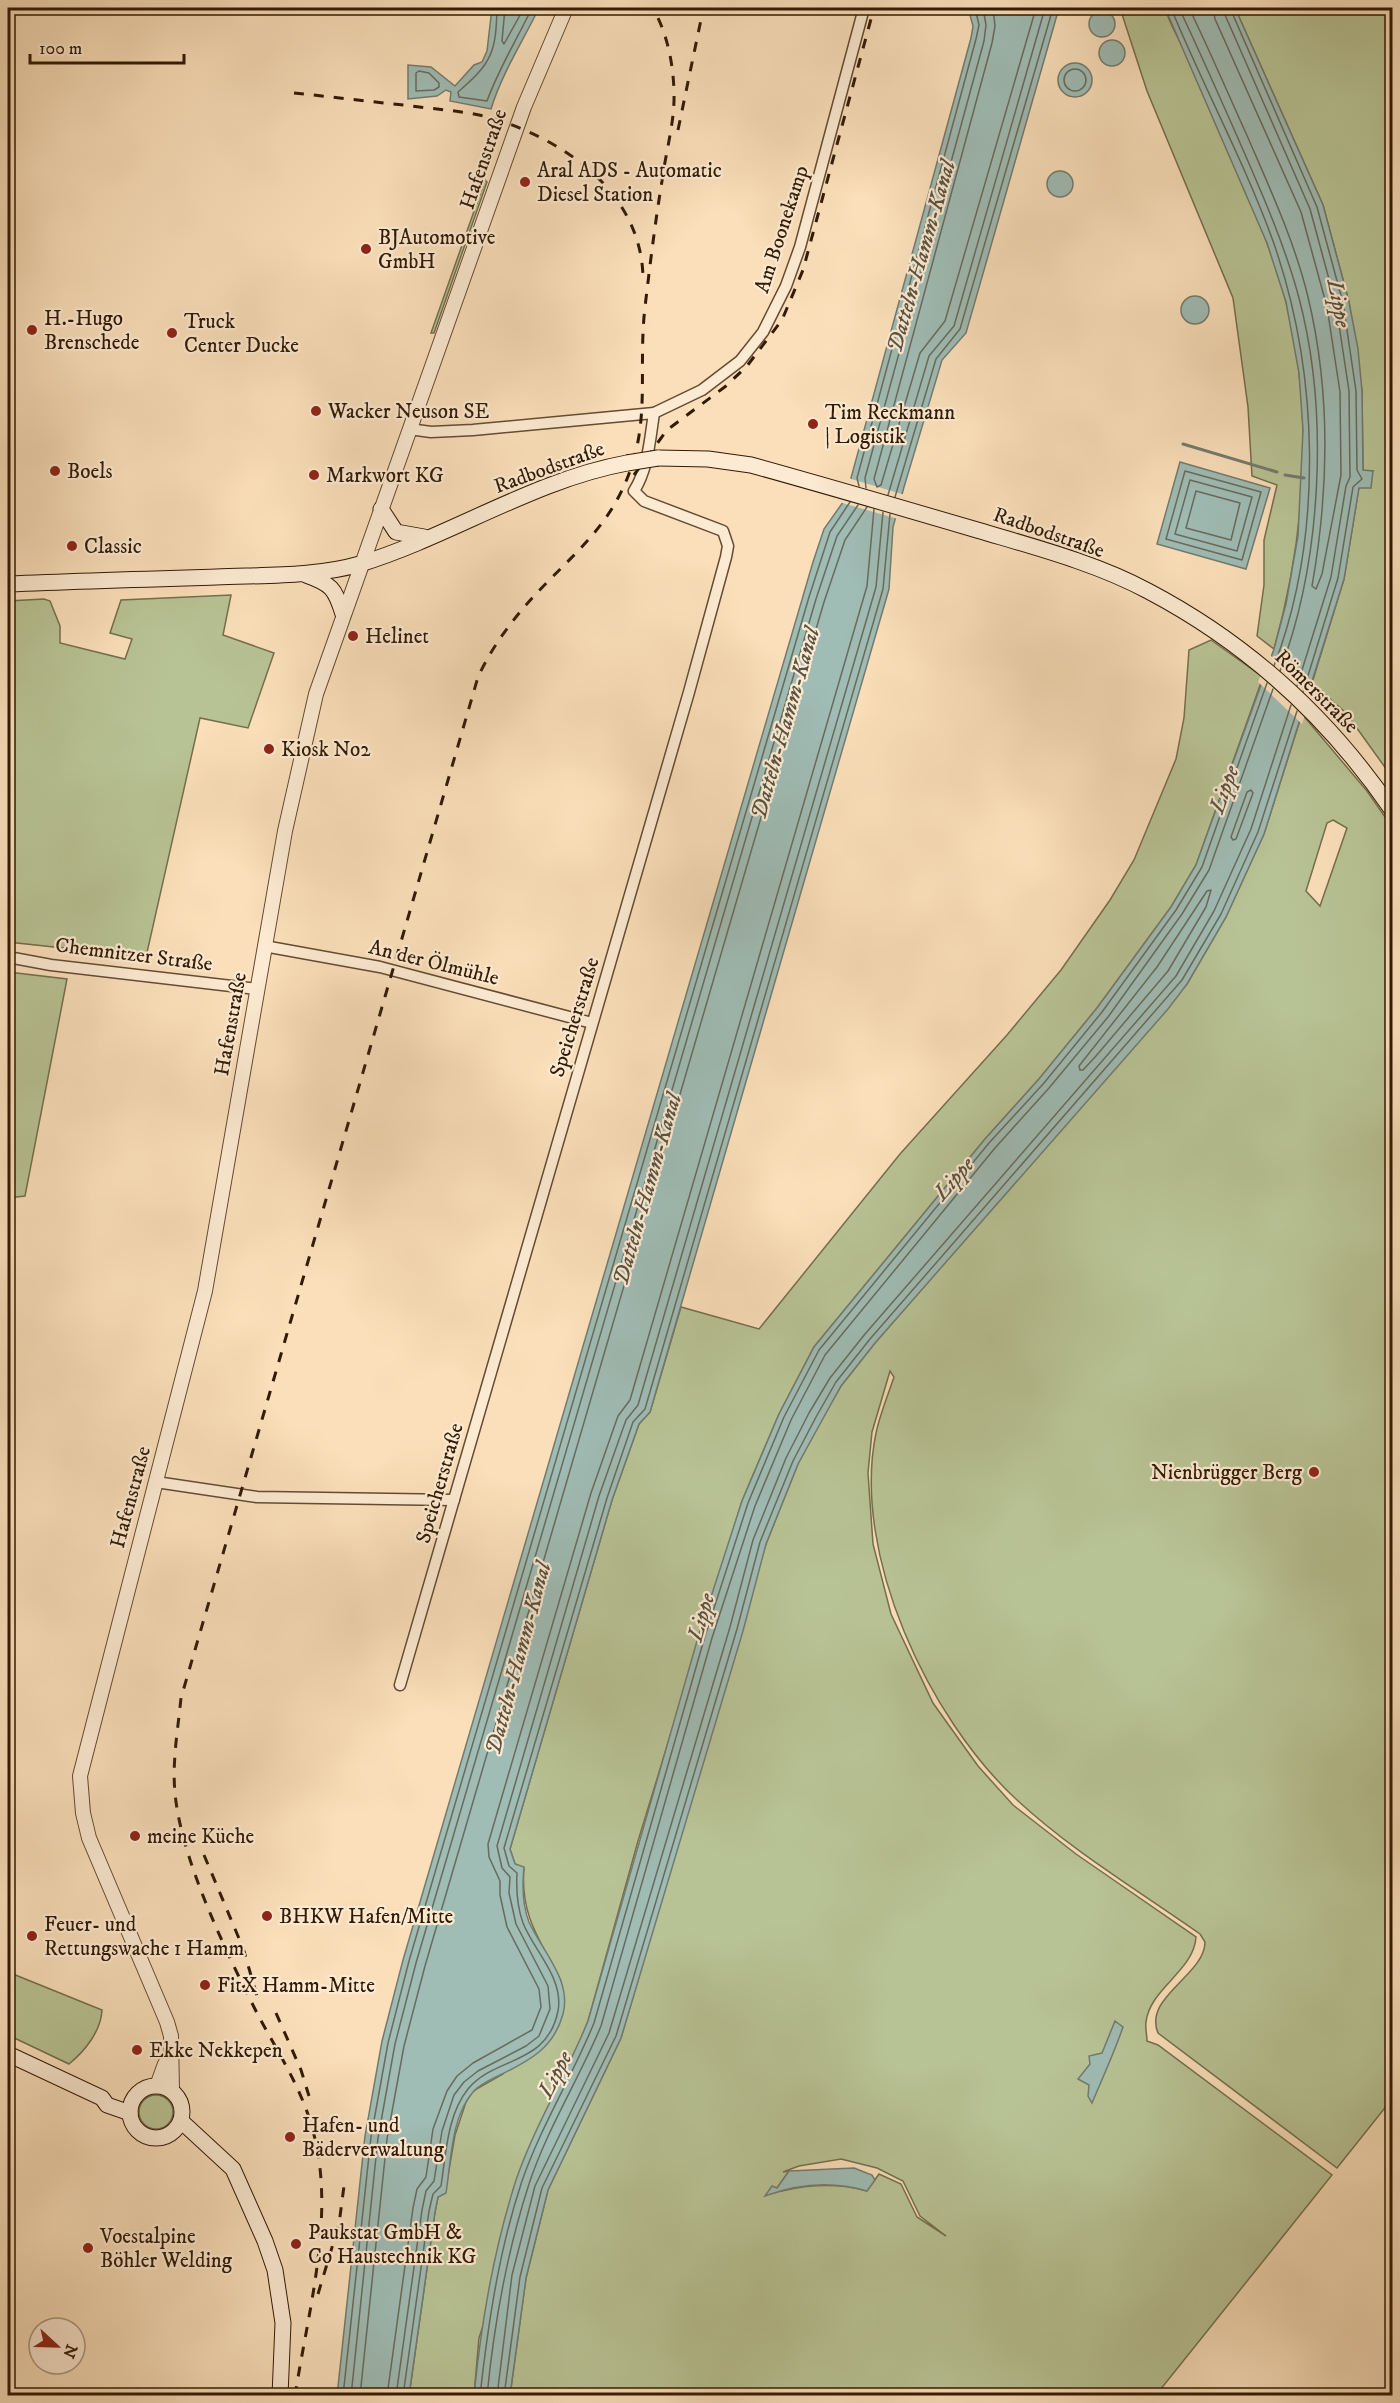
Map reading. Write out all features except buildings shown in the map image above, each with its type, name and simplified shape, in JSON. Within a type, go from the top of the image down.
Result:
[{"type":"main road","name":"Radbodstraße","points":[[8,584],[300,573],[360,564],[551,486],[602,468],[658,458],[708,459],[745,464],[835,488],[1058,554],[1146,589],[1191,615],[1256,659]]},
{"type":"main road","points":[[381,509],[396,532],[428,537]]},
{"type":"main road","points":[[300,573],[329,584],[339,599],[343,614]]},
{"type":"main road","name":"Römerstraße","points":[[1256,659],[1308,707],[1333,734],[1392,810]]},
{"type":"main road","points":[[8,2054],[102,2098],[107,2105],[131,2107]]},
{"type":"main road","points":[[157,2086],[172,2091],[182,2104],[177,2127],[157,2138],[141,2134],[132,2121],[131,2107],[140,2091],[157,2086]]},
{"type":"main road","points":[[177,2127],[200,2148],[206,2146],[233,2169],[242,2184],[275,2270],[284,2338],[280,2396]]},
{"type":"street","name":"Hafenstraße","points":[[172,2091],[171,2036],[167,2022],[89,1838],[80,1789],[88,1740],[204,1291],[264,946],[303,744],[360,564],[528,95],[566,8]]},
{"type":"street","name":"Am Boonekamp","points":[[409,429],[431,432],[473,430],[654,413],[702,390],[728,372],[750,349],[774,312],[800,247],[864,8]]},
{"type":"street","name":"Speicherstraße","points":[[400,1685],[689,692],[728,546],[723,531],[717,527],[644,501],[634,491],[640,483],[654,413]]},
{"type":"street","name":"An der Ölmühle","points":[[264,946],[392,969],[592,1023]]},
{"type":"street","name":"Chemnitzer Straße","points":[[8,957],[51,965],[257,989]]},
{"type":"street","points":[[156,1482],[257,1497],[454,1500]]},
{"type":"street","name":"Hafenstraße","points":[[157,2086],[165,2064],[170,2060]]},
{"type":"green space","points":[[1120,8],[1165,8],[1254,208],[1286,302],[1301,389],[1302,476],[1293,564],[1274,649],[1257,636],[1264,585],[1264,540],[1277,485],[1252,476],[1248,407],[1233,298],[1147,91]]},
{"type":"green space","points":[[1235,8],[1392,8],[1392,777],[1346,713],[1312,683],[1344,579],[1359,487],[1373,471],[1363,471],[1362,391],[1349,302],[1323,205]]},
{"type":"green space","points":[[485,180],[487,182],[434,333],[431,333]]},
{"type":"green space","points":[[231,595],[223,635],[274,653],[248,728],[200,718],[146,957],[8,942],[8,601],[44,599],[50,601],[60,626],[60,643],[125,659],[132,639],[110,633],[121,600]]},
{"type":"green space","points":[[1211,640],[1263,677],[1196,865],[1171,907],[1097,1008],[1039,1079],[985,1139],[814,1347],[779,1414],[742,1501],[638,1841],[588,2021],[573,2058],[479,2338],[474,2395],[409,2396],[435,2212],[438,2197],[445,2193],[455,2135],[466,2102],[473,2091],[503,2074],[561,1981],[533,1927],[525,1900],[524,1868],[515,1864],[510,1849],[612,1500],[639,1424],[650,1412],[681,1307],[759,1329],[900,1154],[1007,1035],[1061,970],[1110,900],[1134,860],[1176,759],[1184,718],[1189,650]]},
{"type":"green space","points":[[1302,714],[1367,791],[1392,827],[1392,2099],[1337,2168],[1158,2033],[1156,2020],[1159,2008],[1166,1997],[1196,1965],[1202,1954],[1205,1942],[1200,1934],[1083,1853],[1017,1800],[985,1766],[954,1726],[927,1680],[904,1632],[886,1581],[875,1530],[871,1480],[876,1433],[894,1377],[890,1371],[872,1432],[868,1473],[873,1544],[891,1614],[933,1703],[978,1766],[1013,1805],[1076,1854],[1196,1937],[1188,1960],[1155,1999],[1149,2010],[1146,2024],[1147,2041],[1158,2045],[1332,2175],[1156,2395],[510,2396],[526,2278],[548,2190],[621,2038],[766,1544],[798,1464],[841,1386],[875,1343],[1187,984],[1226,917],[1264,834]],"holes":[[[1333,820],[1347,828],[1320,906],[1306,891],[1327,823]],[[841,2159],[877,2168],[903,2181],[920,2216],[946,2236],[917,2217],[901,2184],[879,2174],[867,2191],[828,2185],[791,2189],[766,2195],[777,2188],[789,2171],[783,2172],[799,2166]]]},
{"type":"green space","points":[[8,972],[67,979],[25,1196],[8,1198]]},
{"type":"green space","points":[[8,1972],[102,2010],[99,2025],[91,2040],[69,2064],[8,2035]]},
{"type":"green space","points":[[156,2095],[168,2100],[173,2112],[168,2124],[156,2129],[144,2124],[139,2112],[144,2100]]},
{"type":"water","points":[[492,8],[539,8],[507,70],[491,109],[450,101],[451,92],[446,90],[437,96],[408,99],[408,65],[431,67],[455,86],[474,65],[482,62],[487,51]]},
{"type":"water","name":"Datteln-Hamm-Kanal","points":[[968,8],[1059,8],[966,333],[942,360],[904,487],[893,527],[889,589],[650,1412],[639,1424],[612,1500],[510,1849],[515,1864],[524,1867],[523,1895],[529,1922],[560,1978],[565,2001],[563,2014],[559,2026],[547,2045],[530,2059],[485,2082],[473,2092],[460,2114],[453,2140],[446,2193],[438,2197],[435,2212],[409,2395],[337,2396],[365,2136],[382,2041],[403,1960],[813,562],[824,529],[853,488],[851,478],[971,38],[973,26]]},
{"type":"water","name":"Lippe","points":[[1165,8],[1235,8],[1323,205],[1349,302],[1358,349],[1362,391],[1363,470],[1373,471],[1371,488],[1359,488],[1344,579],[1264,834],[1226,917],[1187,984],[1168,1009],[875,1343],[841,1386],[798,1464],[766,1544],[743,1631],[621,2038],[548,2190],[526,2278],[510,2395],[474,2396],[489,2286],[516,2180],[532,2140],[588,2021],[699,1634],[742,1501],[779,1414],[814,1347],[985,1139],[1039,1079],[1097,1008],[1171,907],[1196,865],[1274,649],[1286,604],[1298,536],[1303,430],[1299,373],[1286,302],[1267,243]]},
{"type":"water","points":[[1102,11],[1111,15],[1115,24],[1111,33],[1102,37],[1093,33],[1089,24],[1093,15]]},
{"type":"water","points":[[1112,40],[1121,44],[1125,53],[1121,62],[1112,66],[1103,62],[1099,53],[1103,44]]},
{"type":"water","points":[[1075,63],[1087,68],[1092,80],[1087,92],[1075,97],[1063,92],[1058,80],[1063,68]]},
{"type":"water","points":[[1060,171],[1069,175],[1073,184],[1069,193],[1060,197],[1051,193],[1047,184],[1051,175]]},
{"type":"water","points":[[1195,296],[1205,300],[1209,310],[1205,320],[1195,324],[1185,320],[1181,310],[1185,300]]},
{"type":"water","points":[[1180,462],[1270,488],[1246,569],[1157,544]]},
{"type":"water","points":[[1115,2021],[1123,2027],[1092,2103],[1088,2096],[1089,2085],[1078,2079],[1090,2064],[1089,2056],[1102,2053]]},
{"type":"water","points":[[854,2168],[872,2175],[875,2180],[867,2191],[841,2186],[815,2185],[765,2196],[772,2186],[777,2188],[789,2171]]},
{"type":"pier","points":[[848,478],[905,495],[898,519],[839,502],[850,487]]},
{"type":"pier","points":[[1269,654],[1312,694],[1302,724],[1258,682]]},
{"type":"waterway","points":[[1183,444],[1277,472]]},
{"type":"waterway","points":[[1285,475],[1304,478]]},
{"type":"railway","points":[[295,2396],[318,2263],[322,2196],[319,2163],[313,2131],[303,2101],[220,1937],[186,1848],[174,1781],[181,1698],[478,677],[493,649],[519,613],[599,528],[618,498],[636,450],[642,404],[645,307],[674,102],[671,59],[662,27],[653,8]]},
{"type":"railway","points":[[634,475],[667,430],[726,386],[747,366],[782,320],[803,270],[874,8]]},
{"type":"railway","points":[[678,130],[703,10]]},
{"type":"railway","points":[[294,93],[477,115],[525,130],[550,143],[575,158],[615,197],[629,221],[639,248],[643,277]]},
{"type":"railway","points":[[204,1855],[243,1948],[257,1996]]},
{"type":"railway","points":[[276,2013],[301,2070],[309,2096]]},
{"type":"railway","points":[[318,2294],[339,2224],[344,2186]]},
{"type":"place","name":"Aral ADS - Automatic Diesel Station","points":[[525,182]]},
{"type":"place","name":"BJAutomotive GmbH","points":[[366,249]]},
{"type":"place","name":"H.-Hugo Brenschede","points":[[32,330]]},
{"type":"place","name":"Truck Center Ducke","points":[[172,333]]},
{"type":"place","name":"Wacker Neuson SE","points":[[316,411]]},
{"type":"place","name":"Tim Reckmann | Logistik","points":[[813,424]]},
{"type":"place","name":"Boels","points":[[55,471]]},
{"type":"place","name":"Markwort KG","points":[[314,475]]},
{"type":"place","name":"Classic","points":[[72,546]]},
{"type":"place","name":"Helinet","points":[[353,636]]},
{"type":"place","name":"Kiosk No2","points":[[269,749]]},
{"type":"place","name":"Nienbrügger Berg","points":[[1314,1472]]},
{"type":"place","name":"meine Küche","points":[[135,1836]]},
{"type":"place","name":"BHKW Hafen/Mitte","points":[[267,1916]]},
{"type":"place","name":"Feuer- und Rettungswache 1 Hamm","points":[[32,1936]]},
{"type":"place","name":"FitX Hamm-Mitte","points":[[205,1985]]},
{"type":"place","name":"Ekke Nekkepen","points":[[137,2050]]},
{"type":"place","name":"Hafen- und Bäderverwaltung","points":[[290,2137]]},
{"type":"place","name":"Paukstat GmbH & Co Haustechnik KG","points":[[296,2244]]},
{"type":"place","name":"Voestalpine Böhler Welding","points":[[88,2248]]}]
